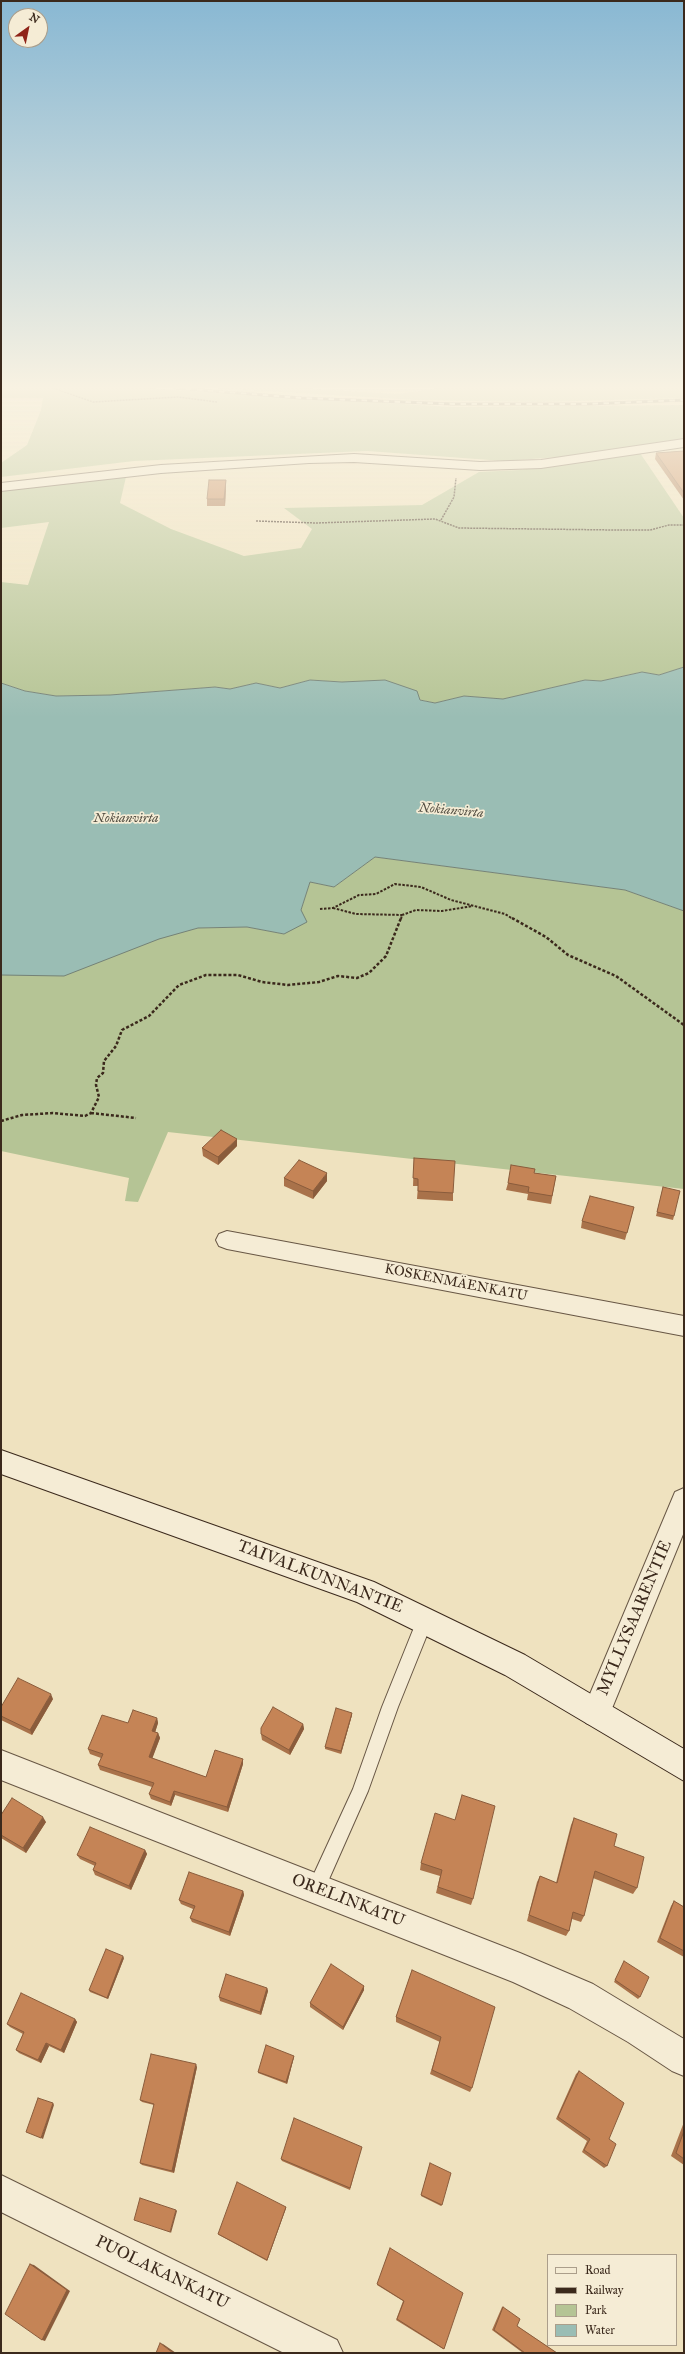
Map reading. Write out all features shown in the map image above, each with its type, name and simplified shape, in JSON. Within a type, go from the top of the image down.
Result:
[{"type":"street","name":"KOSKENMÄENKATU","points":[[227,1240],[684,1326]]},
{"type":"street","name":"TAIVALKUNNANTIE","points":[[1,1462],[349,1585],[425,1620],[515,1665],[684,1766]]},
{"type":"street","name":"MYLLYSAARENTIE","points":[[596,1713],[684,1500]]},
{"type":"street","name":"ORELINKATU","points":[[1,1765],[520,1969],[574,1993],[640,2030],[684,2059]]},
{"type":"street","name":"PUOLAKANKATU","points":[[1,2193],[324,2353]]},
{"type":"lane","points":[[316,1889],[360,1791],[390,1707],[425,1620]]},
{"type":"path","points":[[441,520],[454,498]]},
{"type":"path","points":[[256,521],[310,523],[441,520],[459,528],[621,530],[650,530],[683,525]]},
{"type":"path","points":[[333,908],[359,895],[376,894],[386,887],[395,884],[421,888],[472,906],[505,914],[546,937],[568,955],[616,976],[684,1025]]},
{"type":"path","points":[[320,909],[333,908],[356,914],[402,915],[416,910],[442,911],[472,906]]},
{"type":"path","points":[[91,1113],[99,1097],[96,1085],[98,1078],[103,1072],[104,1061],[116,1046],[118,1037],[122,1030],[149,1016],[179,986],[206,975],[238,975],[262,982],[288,986],[320,982],[338,976],[357,978],[369,973],[386,956],[402,915]]},
{"type":"path","points":[[1,1121],[22,1115],[53,1113],[85,1116],[91,1113],[136,1118]]},
{"type":"green space","points":[[1,498],[121,498],[120,503],[171,529],[244,556],[301,548],[312,529],[284,508],[422,505],[434,498],[670,498],[684,518],[684,667],[659,675],[641,672],[601,681],[585,680],[503,699],[464,696],[435,703],[342,682],[310,680],[280,688],[256,683],[230,689],[215,687],[110,695],[56,696],[25,691],[1,683],[1,582],[28,585],[49,522],[1,528]]},
{"type":"green space","points":[[375,857],[625,890],[684,911],[684,1189],[168,1132],[138,1202],[125,1201],[129,1178],[1,1151],[1,975],[198,928],[247,927],[284,934],[301,910],[310,882],[334,887]]},
{"type":"water","name":"Nokianvirta","points":[[684,667],[684,911],[625,890],[375,857],[334,887],[310,882],[301,910],[307,922],[284,934],[247,927],[198,928],[159,939],[64,976],[1,975],[1,683],[25,691],[56,696],[110,695],[215,687],[230,689],[256,683],[280,688],[310,680],[342,682],[385,680],[417,691],[420,700],[435,703],[464,696],[503,699],[585,680],[601,681],[642,672],[659,675]]},
{"type":"building","points":[[207,498],[224,498],[224,499]]},
{"type":"building","points":[[221,1130],[237,1139],[218,1157],[202,1148]]},
{"type":"building","points":[[414,1158],[455,1161],[453,1193],[418,1191],[418,1179],[413,1178]]},
{"type":"building","points":[[299,1160],[327,1173],[313,1191],[284,1178]]},
{"type":"building","points":[[511,1165],[535,1169],[534,1173],[556,1176],[552,1196],[528,1192],[529,1187],[508,1183]]},
{"type":"building","points":[[663,1187],[680,1191],[674,1216],[657,1212]]},
{"type":"building","points":[[590,1196],[634,1207],[627,1233],[582,1221]]},
{"type":"building","points":[[18,1678],[51,1694],[30,1730],[1,1716],[1,1707]]},
{"type":"building","points":[[273,1707],[303,1724],[289,1750],[261,1734],[261,1728]]},
{"type":"building","points":[[336,1708],[352,1713],[341,1751],[325,1747]]},
{"type":"building","points":[[133,1710],[157,1718],[152,1731],[158,1733],[149,1757],[206,1777],[215,1750],[243,1759],[227,1807],[174,1791],[170,1802],[149,1794],[154,1783],[98,1765],[103,1754],[88,1749],[102,1715],[128,1723]]},
{"type":"building","points":[[462,1795],[495,1806],[473,1899],[438,1887],[442,1870],[421,1863],[435,1813],[455,1820]]},
{"type":"building","points":[[12,1798],[43,1817],[23,1848],[1,1835],[1,1815]]},
{"type":"building","points":[[574,1818],[617,1834],[614,1846],[644,1857],[637,1888],[595,1871],[584,1916],[573,1912],[569,1931],[529,1915],[540,1876],[557,1883]]},
{"type":"building","points":[[90,1827],[145,1850],[129,1886],[93,1870],[96,1863],[77,1855]]},
{"type":"building","points":[[189,1872],[243,1891],[229,1932],[190,1918],[195,1906],[179,1900]]},
{"type":"building","points":[[674,1901],[684,1907],[684,1951],[660,1938]]},
{"type":"building","points":[[106,1949],[123,1956],[107,1998],[89,1990]]},
{"type":"building","points":[[624,1961],[649,1977],[640,1997],[615,1980]]},
{"type":"building","points":[[331,1964],[364,1986],[343,2027],[310,2003]]},
{"type":"building","points":[[412,1970],[495,2007],[472,2088],[432,2070],[441,2037],[396,2017]]},
{"type":"building","points":[[226,1974],[267,1988],[260,2012],[219,1997]]},
{"type":"building","points":[[21,1993],[75,2019],[61,2050],[46,2043],[38,2060],[16,2050],[24,2032],[7,2024]]},
{"type":"building","points":[[266,2045],[294,2056],[286,2082],[258,2072]]},
{"type":"building","points":[[151,2054],[196,2064],[172,2171],[140,2163],[154,2104],[140,2100]]},
{"type":"building","points":[[579,2071],[624,2103],[609,2139],[616,2144],[607,2166],[584,2150],[590,2139],[558,2117]]},
{"type":"building","points":[[38,2098],[53,2103],[41,2138],[26,2132]]},
{"type":"building","points":[[294,2118],[362,2147],[350,2188],[281,2159]]},
{"type":"building","points":[[684,2131],[684,2159],[676,2153]]},
{"type":"building","points":[[430,2163],[451,2173],[442,2205],[421,2195]]},
{"type":"building","points":[[237,2182],[286,2207],[267,2260],[218,2234]]},
{"type":"building","points":[[140,2198],[176,2210],[170,2232],[134,2220]]},
{"type":"building","points":[[390,2248],[463,2293],[444,2349],[397,2319],[404,2301],[377,2284]]},
{"type":"building","points":[[30,2264],[67,2290],[42,2340],[5,2314]]},
{"type":"building","points":[[503,2307],[520,2319],[517,2326],[557,2353],[525,2353],[494,2330]]},
{"type":"building","points":[[160,2343],[173,2353],[156,2353]]}]
